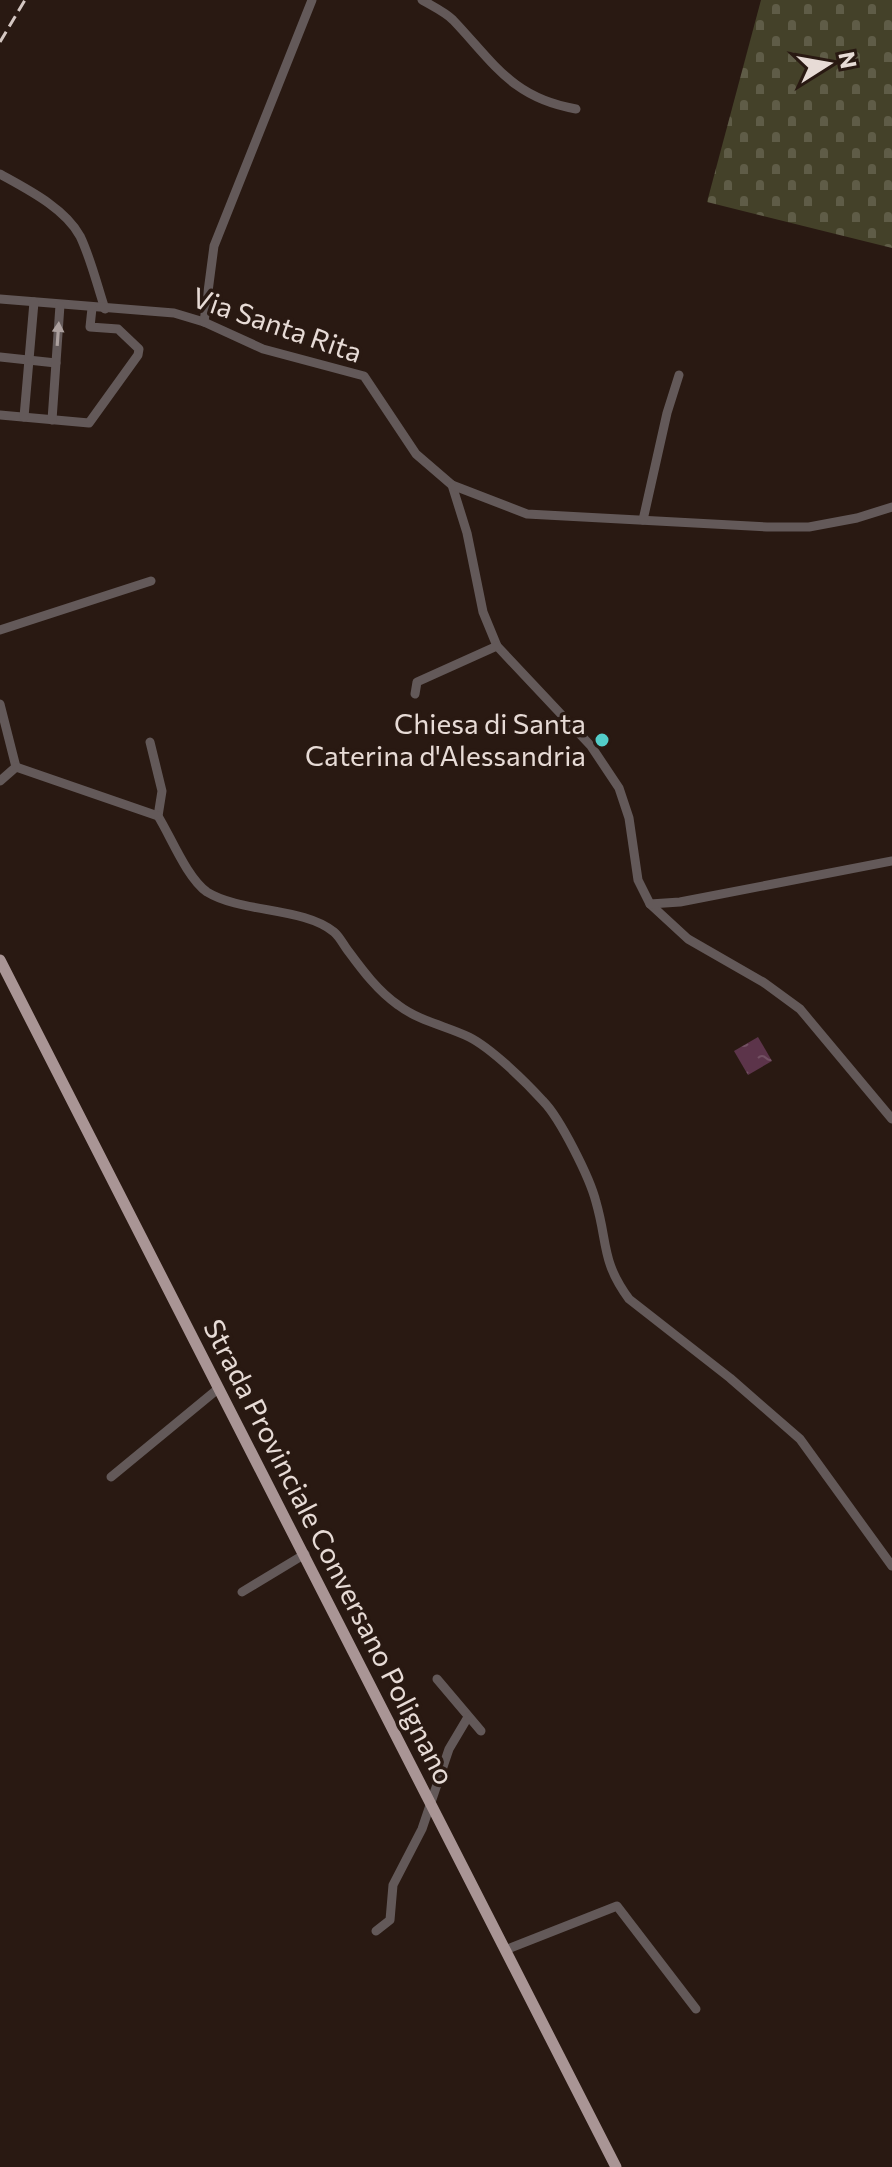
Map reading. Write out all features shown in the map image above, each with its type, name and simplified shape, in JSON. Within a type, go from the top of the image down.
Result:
[{"type":"main road","name":"Strada Provinciale Conversano Polignano","points":[[0,960],[3,973],[305,1554],[616,2167]]},
{"type":"street","points":[[204,322],[214,246],[312,0]]},
{"type":"street","points":[[422,0],[451,18],[505,78],[554,105],[576,109]]},
{"type":"street","points":[[0,174],[38,197],[73,226],[84,246],[105,309]]},
{"type":"street","name":"Via Santa Rita","points":[[0,299],[174,313],[204,322],[263,349],[364,376],[416,454],[452,485]]},
{"type":"street","points":[[24,417],[34,302]]},
{"type":"street","points":[[52,420],[60,305]]},
{"type":"street","points":[[0,415],[89,423],[138,355],[139,349],[118,329],[90,327],[92,308]]},
{"type":"street","points":[[0,357],[56,363]]},
{"type":"street","points":[[643,520],[667,413],[679,375]]},
{"type":"street","points":[[452,485],[527,514],[793,528],[857,518],[892,507]]},
{"type":"street","points":[[452,485],[467,533],[483,612],[497,646],[591,746],[619,788],[629,818],[638,880],[650,904],[688,939],[763,982],[800,1009],[892,1119]]},
{"type":"street","points":[[0,630],[151,581]]},
{"type":"street","points":[[415,694],[417,682],[497,646]]},
{"type":"street","points":[[0,704],[16,767]]},
{"type":"street","points":[[150,742],[162,791],[158,816],[191,876],[207,892],[311,921],[334,932],[377,987],[399,1006],[426,1021],[471,1038],[546,1103],[575,1155],[596,1202],[605,1254],[617,1282],[629,1299],[730,1378],[800,1439],[892,1566]]},
{"type":"street","points":[[0,781],[16,767]]},
{"type":"street","points":[[16,767],[158,816]]},
{"type":"street","points":[[650,904],[680,902],[892,861]]},
{"type":"street","points":[[111,1477],[219,1388]]},
{"type":"street","points":[[242,1592],[305,1554]]},
{"type":"street","points":[[437,1679],[481,1731]]},
{"type":"street","points":[[376,1931],[390,1920],[393,1885],[416,1842],[449,1749],[468,1717]]},
{"type":"street","points":[[505,1950],[617,1906],[696,2009]]},
{"type":"green space","points":[[761,0],[892,0],[892,248],[707,202]]},
{"type":"water","points":[[758,1037],[772,1061],[748,1075],[734,1051]]},
{"type":"railway","points":[[0,42],[25,0]]},
{"type":"place","name":"Chiesa di Santa Caterina d'Alessandria","points":[[602,740]]}]
